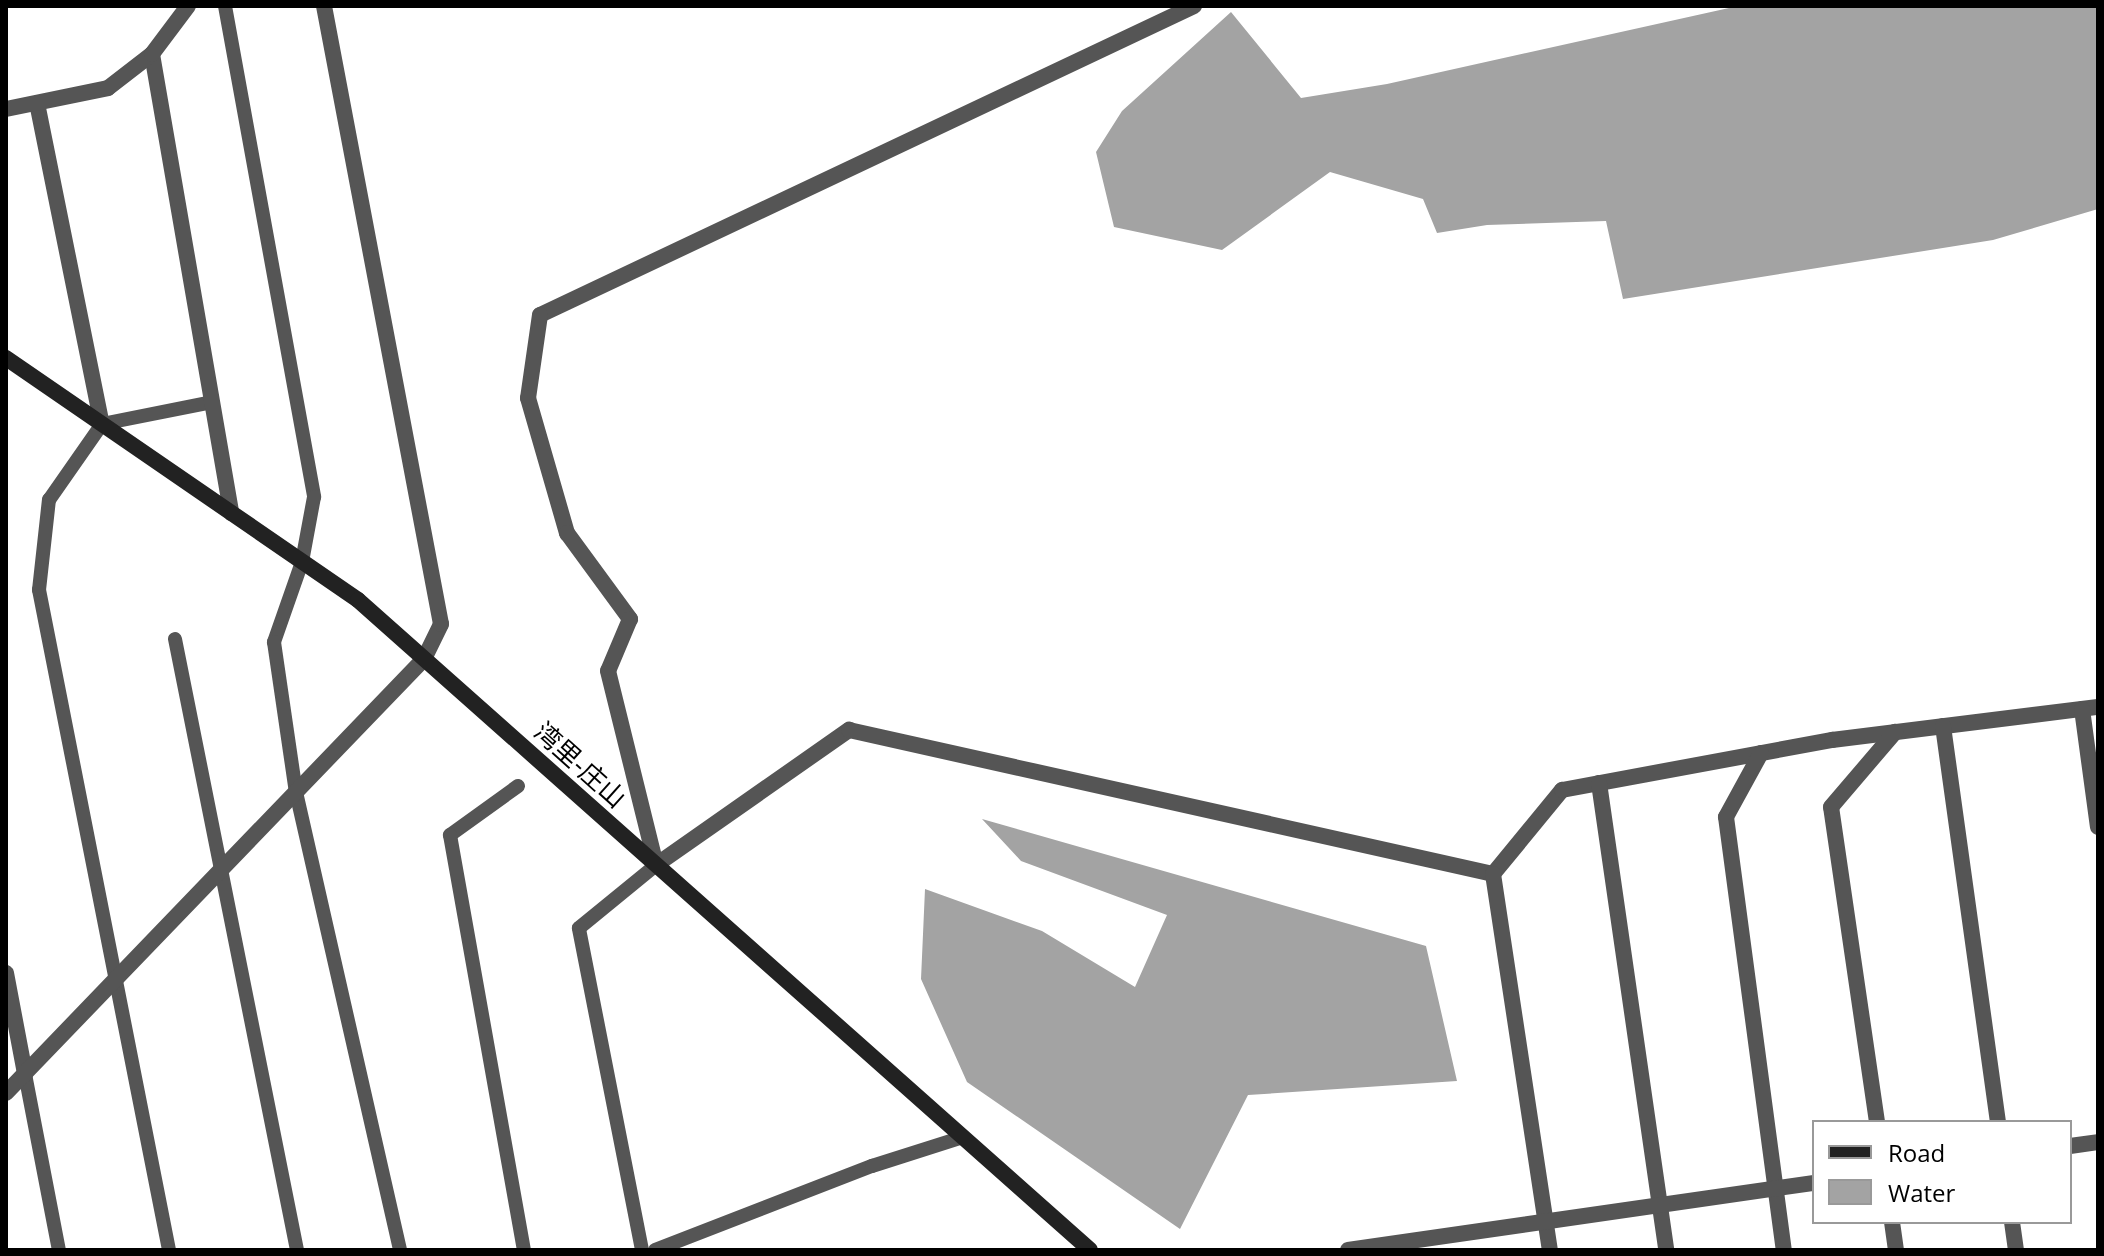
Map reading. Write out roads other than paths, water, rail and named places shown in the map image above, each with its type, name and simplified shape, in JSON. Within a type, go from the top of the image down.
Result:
[{"type":"main road","name":"湾里-庄山","points":[[6,358],[358,600],[1090,1250]]},
{"type":"street","points":[[6,109],[108,88],[152,54],[188,6]]},
{"type":"street","points":[[6,1093],[424,659],[441,624],[324,6]]},
{"type":"street","points":[[1194,6],[540,315],[528,398],[567,533],[630,619],[608,671],[656,865],[849,730],[1493,874]]},
{"type":"street","points":[[152,54],[231,513]]},
{"type":"street","points":[[37,103],[102,424]]},
{"type":"street","points":[[1550,1250],[1493,874],[1562,790],[1895,732],[2090,708],[2098,827]]},
{"type":"street","points":[[1943,726],[1998,1120]]},
{"type":"street","points":[[1877,1120],[1831,807],[1895,732]]},
{"type":"street","points":[[1761,753],[1726,817],[1784,1250]]},
{"type":"street","points":[[1599,783],[1666,1250]]},
{"type":"street","points":[[6,973],[25,1074]]},
{"type":"street","points":[[2072,1146],[2098,1142]]},
{"type":"street","points":[[1348,1250],[1426,1244],[1546,1222],[1812,1183]]},
{"type":"street","points":[[1892,1224],[1896,1250]]},
{"type":"street","points":[[2012,1224],[2016,1250]]},
{"type":"lane","points":[[225,6],[314,497],[302,562],[274,642],[296,792],[400,1250]]},
{"type":"lane","points":[[169,1250],[39,590],[49,500],[102,424],[212,402]]},
{"type":"lane","points":[[175,639],[297,1250]]},
{"type":"lane","points":[[518,786],[450,835],[524,1250]]},
{"type":"lane","points":[[642,1250],[579,928],[656,865]]},
{"type":"lane","points":[[25,1074],[59,1250]]},
{"type":"lane","points":[[655,1250],[872,1166],[963,1137]]},
{"type":"water","points":[[1738,6],[2098,6],[2098,209],[1993,240],[1623,299],[1606,221],[1487,225],[1437,233],[1423,199],[1330,172],[1222,250],[1114,227],[1096,152],[1122,111],[1231,12],[1301,98],[1387,84]]},
{"type":"water","points":[[982,819],[1426,946],[1457,1081],[1248,1095],[1180,1229],[967,1082],[921,979],[925,889],[1042,931],[1135,987],[1167,915],[1021,861]]}]
